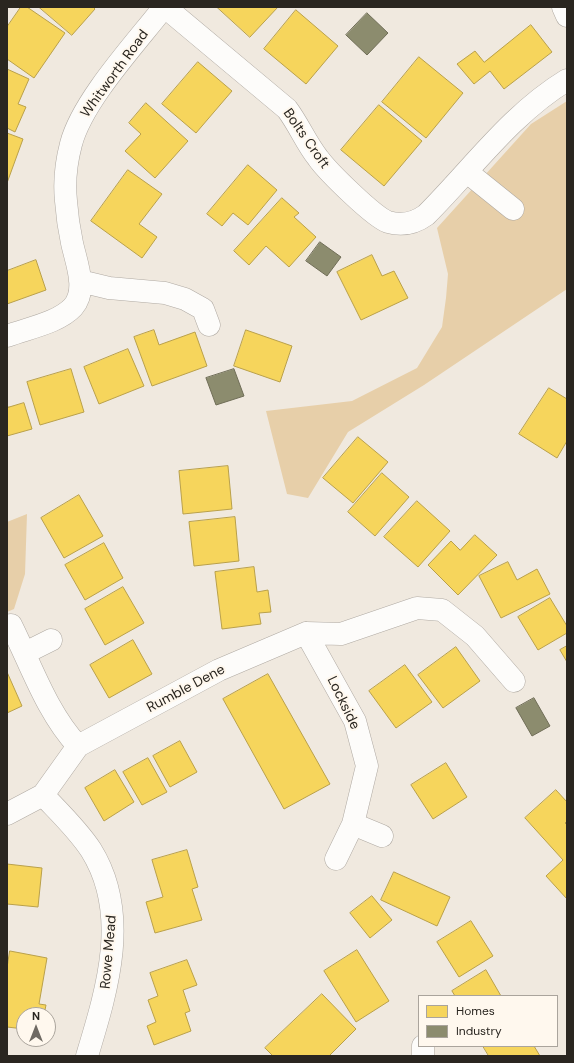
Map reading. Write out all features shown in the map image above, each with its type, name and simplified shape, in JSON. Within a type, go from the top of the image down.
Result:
[{"type":"street","name":"Bolts Croft","points":[[164,7],[287,109],[298,124],[317,157],[329,172],[379,217],[397,224],[418,221],[426,215],[518,117],[551,90],[567,80]]},
{"type":"street","name":"Whitworth Road","points":[[7,336],[65,314],[77,302],[80,281],[66,201],[65,169],[71,142],[84,113],[164,7]]},
{"type":"street","points":[[563,7],[567,16]]},
{"type":"street","points":[[467,172],[513,209]]},
{"type":"street","points":[[80,281],[109,288],[165,292],[186,299],[203,309],[209,325]]},
{"type":"street","name":"Rumble Dene","points":[[7,814],[43,795],[78,746],[219,670],[306,633],[341,634],[417,608],[442,610],[475,636],[514,681]]},
{"type":"street","points":[[11,625],[49,704],[70,738],[78,746]]},
{"type":"street","name":"Lockside","points":[[306,633],[355,721],[367,766],[353,824],[336,859]]},
{"type":"street","points":[[25,653],[51,640]]},
{"type":"street","name":"Rowe Mead","points":[[43,795],[70,823],[91,850],[104,876],[112,906],[113,930],[106,994],[88,1056]]},
{"type":"street","points":[[353,824],[382,836]]},
{"type":"shaded area","points":[[567,101],[567,289],[424,385],[348,432],[308,498],[287,494],[266,411],[352,401],[417,368],[442,327],[448,274],[437,228],[531,124]]},
{"type":"shaded area","points":[[27,514],[25,574],[14,609],[7,612],[7,522]]},
{"type":"building: Homes","points":[[21,7],[27,7],[65,33],[34,78],[7,59],[7,27]]},
{"type":"building: Homes","points":[[39,7],[93,7],[95,9],[72,35]]},
{"type":"building: Homes","points":[[217,7],[278,7],[250,37]]},
{"type":"building: Homes","points":[[296,10],[338,46],[306,84],[264,49]]},
{"type":"building: Homes","points":[[531,25],[552,52],[504,89],[490,71],[474,84],[457,64],[475,51],[484,62]]},
{"type":"building: Homes","points":[[419,57],[463,93],[426,138],[382,102]]},
{"type":"building: Homes","points":[[198,62],[232,91],[196,133],[162,104]]},
{"type":"building: Homes","points":[[7,69],[29,79],[18,104],[26,107],[15,132],[7,128]]},
{"type":"building: Homes","points":[[146,103],[188,141],[155,178],[125,151],[141,134],[129,123]]},
{"type":"building: Homes","points":[[379,105],[422,141],[384,186],[341,150]]},
{"type":"building: Homes","points":[[7,133],[23,139],[7,183]]},
{"type":"building: Homes","points":[[248,165],[277,190],[248,225],[233,213],[222,226],[207,214]]},
{"type":"building: Homes","points":[[128,170],[162,194],[139,224],[157,237],[142,258],[91,221]]},
{"type":"building: Homes","points":[[282,198],[299,213],[294,217],[316,237],[289,267],[266,246],[249,265],[234,251]]},
{"type":"building: Homes","points":[[372,255],[382,276],[394,271],[408,298],[361,320],[337,272]]},
{"type":"building: Homes","points":[[36,260],[46,290],[7,304],[7,271]]},
{"type":"building: Homes","points":[[154,330],[159,345],[195,332],[207,366],[152,386],[134,337]]},
{"type":"building: Homes","points":[[246,330],[292,346],[280,382],[234,366]]},
{"type":"building: Homes","points":[[128,349],[144,386],[99,404],[84,367]]},
{"type":"building: Homes","points":[[71,369],[84,412],[40,425],[27,382]]},
{"type":"building: Homes","points":[[549,388],[567,399],[567,441],[557,458],[519,434]]},
{"type":"building: Homes","points":[[24,403],[32,429],[7,436],[7,405],[8,407]]},
{"type":"building: Homes","points":[[358,437],[388,462],[353,503],[323,478]]},
{"type":"building: Homes","points":[[228,466],[232,509],[183,514],[179,471]]},
{"type":"building: Homes","points":[[382,473],[409,497],[375,536],[348,512]]},
{"type":"building: Homes","points":[[79,495],[103,536],[64,558],[41,518]]},
{"type":"building: Homes","points":[[417,501],[450,531],[418,567],[384,537]]},
{"type":"building: Homes","points":[[235,517],[239,561],[194,566],[189,522]]},
{"type":"building: Homes","points":[[475,535],[497,555],[458,595],[428,565],[451,541],[460,550]]},
{"type":"building: Homes","points":[[104,543],[123,578],[85,600],[65,565]]},
{"type":"building: Homes","points":[[508,562],[517,580],[537,569],[550,594],[501,618],[479,576]]},
{"type":"building: Homes","points":[[254,567],[257,592],[268,590],[271,612],[259,613],[261,624],[222,629],[215,572]]},
{"type":"building: Homes","points":[[123,587],[144,623],[105,645],[85,609]]},
{"type":"building: Homes","points":[[550,598],[567,626],[567,633],[538,650],[518,617]]},
{"type":"building: Homes","points":[[133,640],[152,674],[109,698],[90,665]]},
{"type":"building: Homes","points":[[567,646],[567,662],[560,650]]},
{"type":"building: Homes","points":[[456,647],[480,681],[443,708],[418,675]]},
{"type":"building: Homes","points":[[405,665],[432,702],[396,728],[369,691]]},
{"type":"building: Homes","points":[[7,672],[22,706],[7,713]]},
{"type":"building: Homes","points":[[268,674],[330,784],[284,809],[223,699]]},
{"type":"building: Homes","points":[[180,741],[197,772],[170,787],[153,756]]},
{"type":"building: Homes","points":[[148,758],[167,792],[142,805],[123,772]]},
{"type":"building: Homes","points":[[446,763],[467,797],[433,819],[411,785]]},
{"type":"building: Homes","points":[[115,770],[134,802],[104,821],[85,788]]},
{"type":"building: Homes","points":[[556,790],[567,802],[567,821],[565,823],[567,825],[567,899],[546,876],[563,860],[525,818]]},
{"type":"building: Homes","points":[[187,850],[198,887],[192,889],[202,920],[155,933],[146,902],[163,897],[152,860]]},
{"type":"building: Homes","points":[[7,864],[42,868],[38,907],[7,904]]},
{"type":"building: Homes","points":[[394,872],[450,897],[437,926],[381,900]]},
{"type":"building: Homes","points":[[372,896],[392,920],[370,938],[350,913]]},
{"type":"building: Homes","points":[[471,921],[493,956],[459,977],[437,942]]},
{"type":"building: Homes","points":[[357,950],[389,1001],[356,1022],[324,971]]},
{"type":"building: Homes","points":[[10,951],[47,958],[39,1004],[46,1005],[46,1007],[16,1007],[16,1028],[7,1027],[7,968]]},
{"type":"building: Homes","points":[[187,960],[197,985],[183,990],[190,1011],[185,1013],[191,1031],[154,1045],[147,1026],[156,1022],[148,1000],[158,996],[150,973]]},
{"type":"building: Homes","points":[[486,970],[500,995],[454,995],[452,991]]},
{"type":"building: Homes","points":[[322,994],[356,1029],[329,1056],[273,1056],[265,1048]]},
{"type":"building: Homes","points":[[484,1047],[535,1047],[540,1056],[489,1056]]},
{"type":"building: Industry","points":[[367,13],[388,33],[367,55],[346,35]]},
{"type":"building: Industry","points":[[320,242],[341,257],[327,276],[306,261]]},
{"type":"building: Industry","points":[[234,369],[244,396],[216,405],[206,378]]},
{"type":"building: Industry","points":[[534,698],[550,726],[532,736],[516,708]]}]
